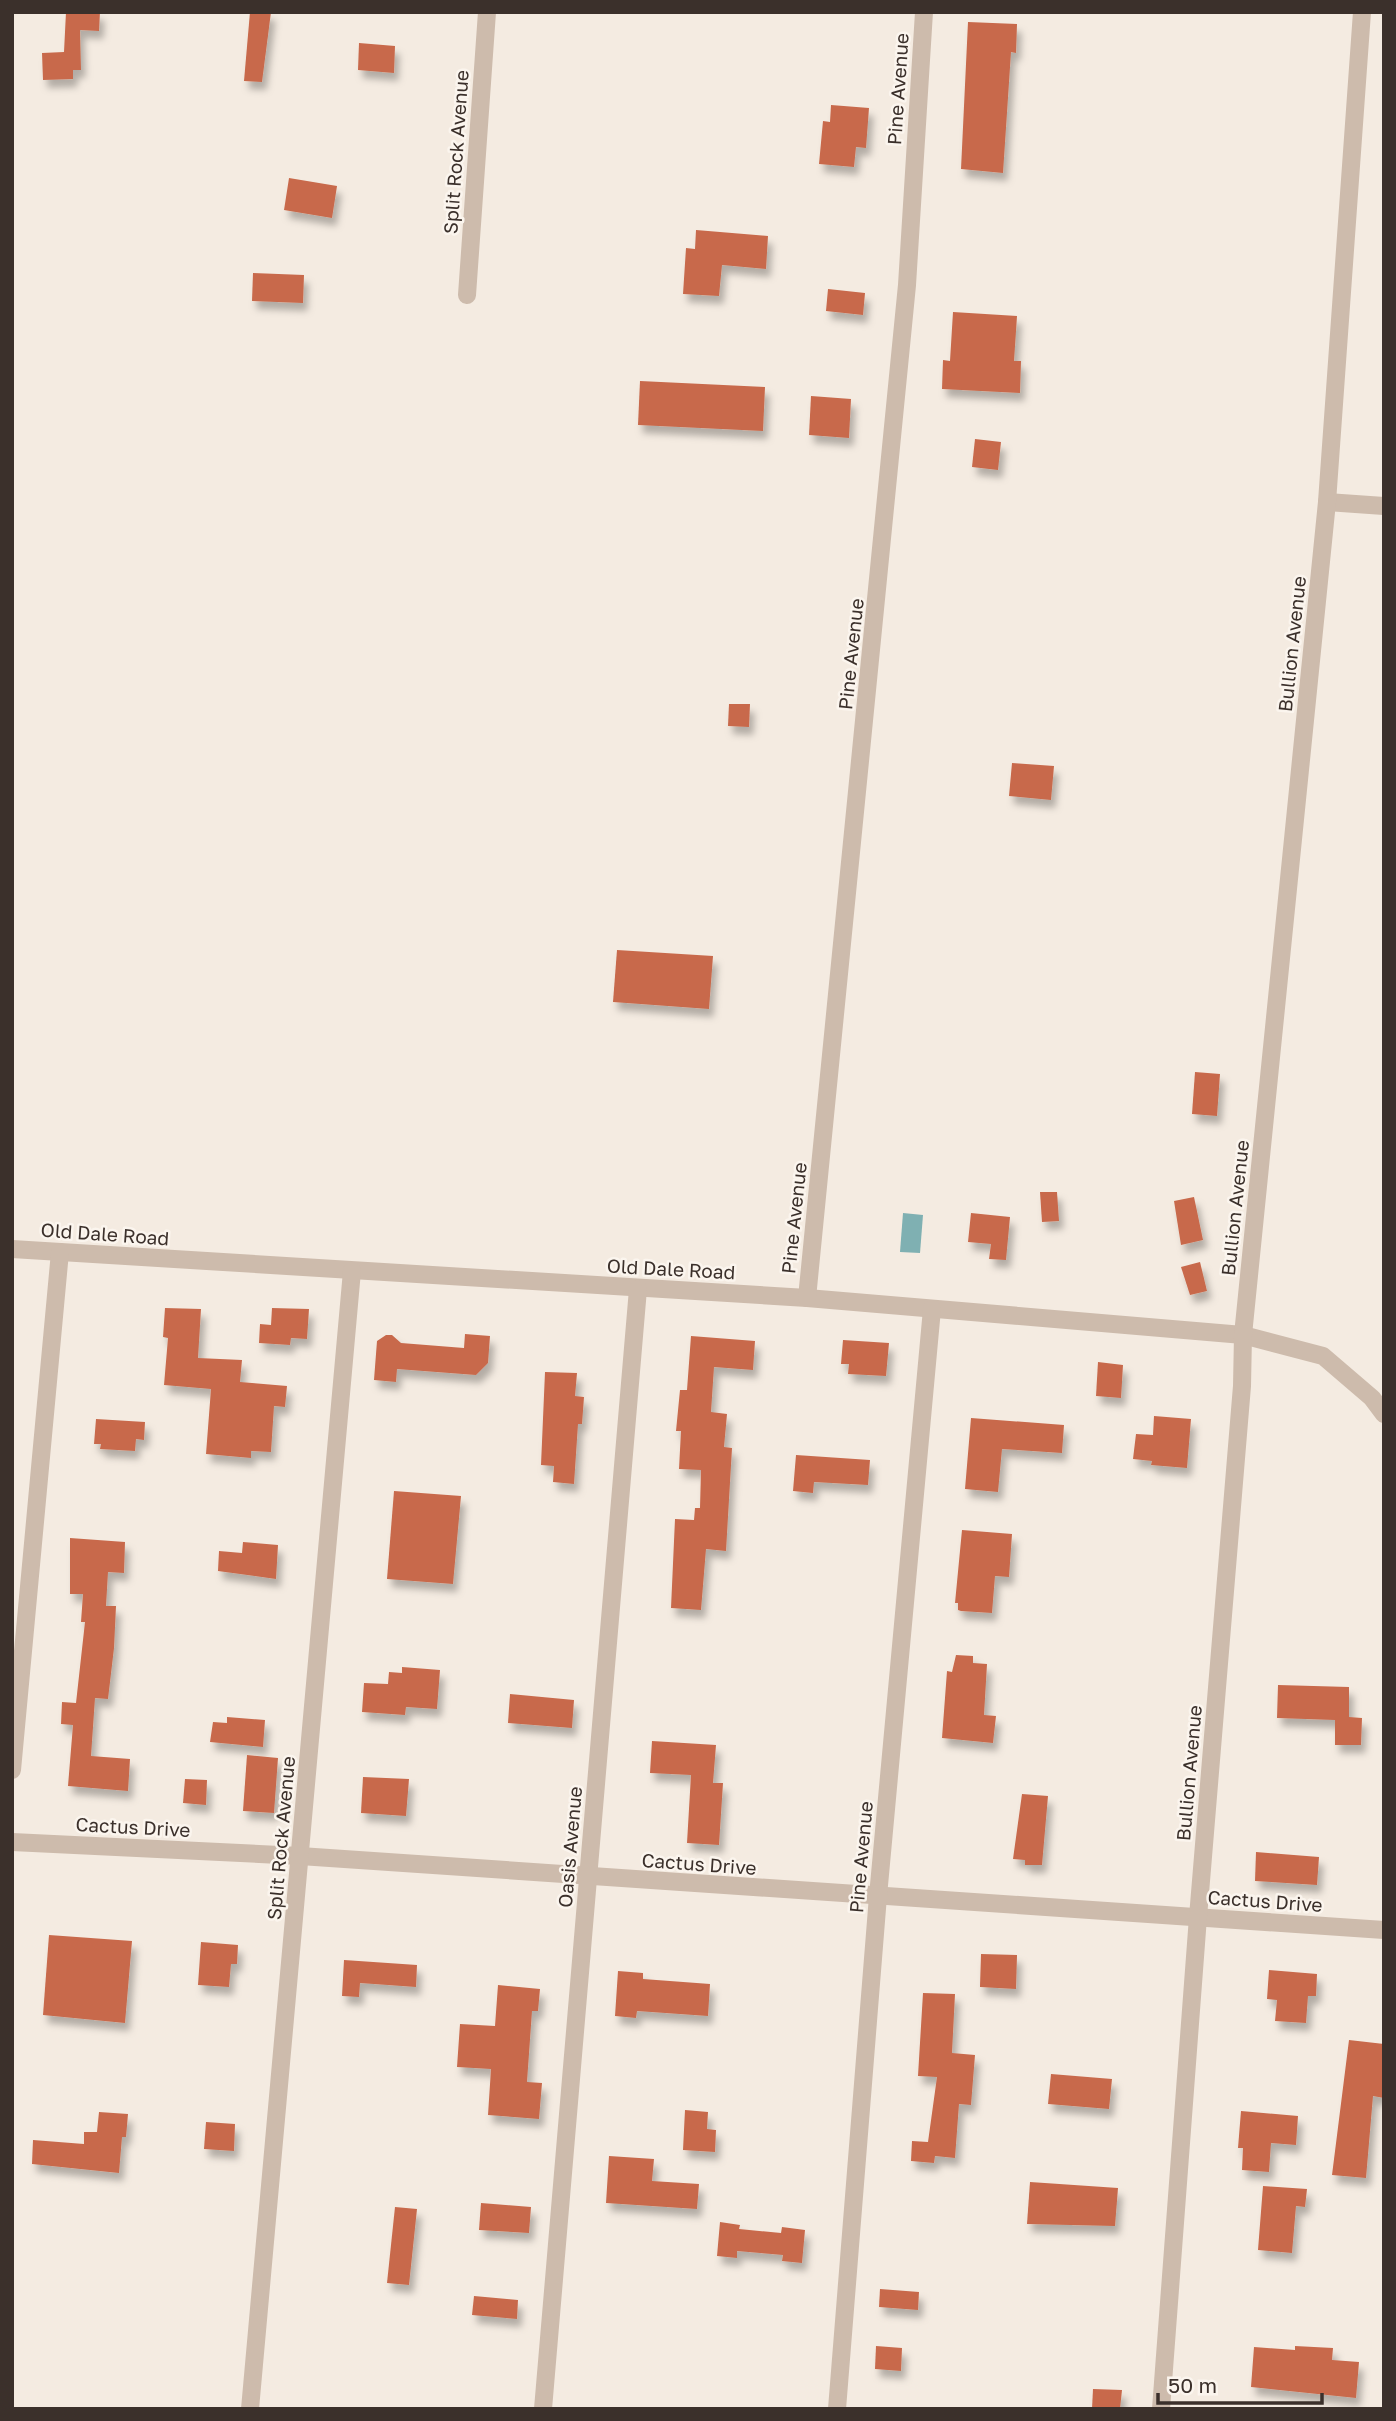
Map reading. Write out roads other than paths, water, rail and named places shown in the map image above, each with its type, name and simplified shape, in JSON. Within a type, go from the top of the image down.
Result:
[{"type":"street","name":"Split Rock Avenue","points":[[467,295],[487,12]]},
{"type":"street","name":"Pine Avenue","points":[[807,1298],[907,285],[924,12]]},
{"type":"street","name":"Bullion Avenue","points":[[1161,2409],[1242,1386],[1243,1335],[1327,502],[1362,12]]},
{"type":"street","points":[[1327,502],[1384,506]]},
{"type":"street","name":"Old Dale Road","points":[[12,1249],[807,1298],[1243,1335],[1323,1356],[1373,1398],[1384,1414]]},
{"type":"street","points":[[12,1770],[60,1252]]},
{"type":"street","name":"Split Rock Avenue","points":[[250,2409],[352,1272]]},
{"type":"street","name":"Oasis Avenue","points":[[543,2409],[638,1289]]},
{"type":"street","name":"Pine Avenue","points":[[837,2409],[878,1896],[932,1309]]},
{"type":"street","name":"Cactus Drive","points":[[12,1842],[300,1856],[1384,1930]]},
{"type":"water","points":[[903,1213],[923,1215],[920,1253],[900,1252]]}]
